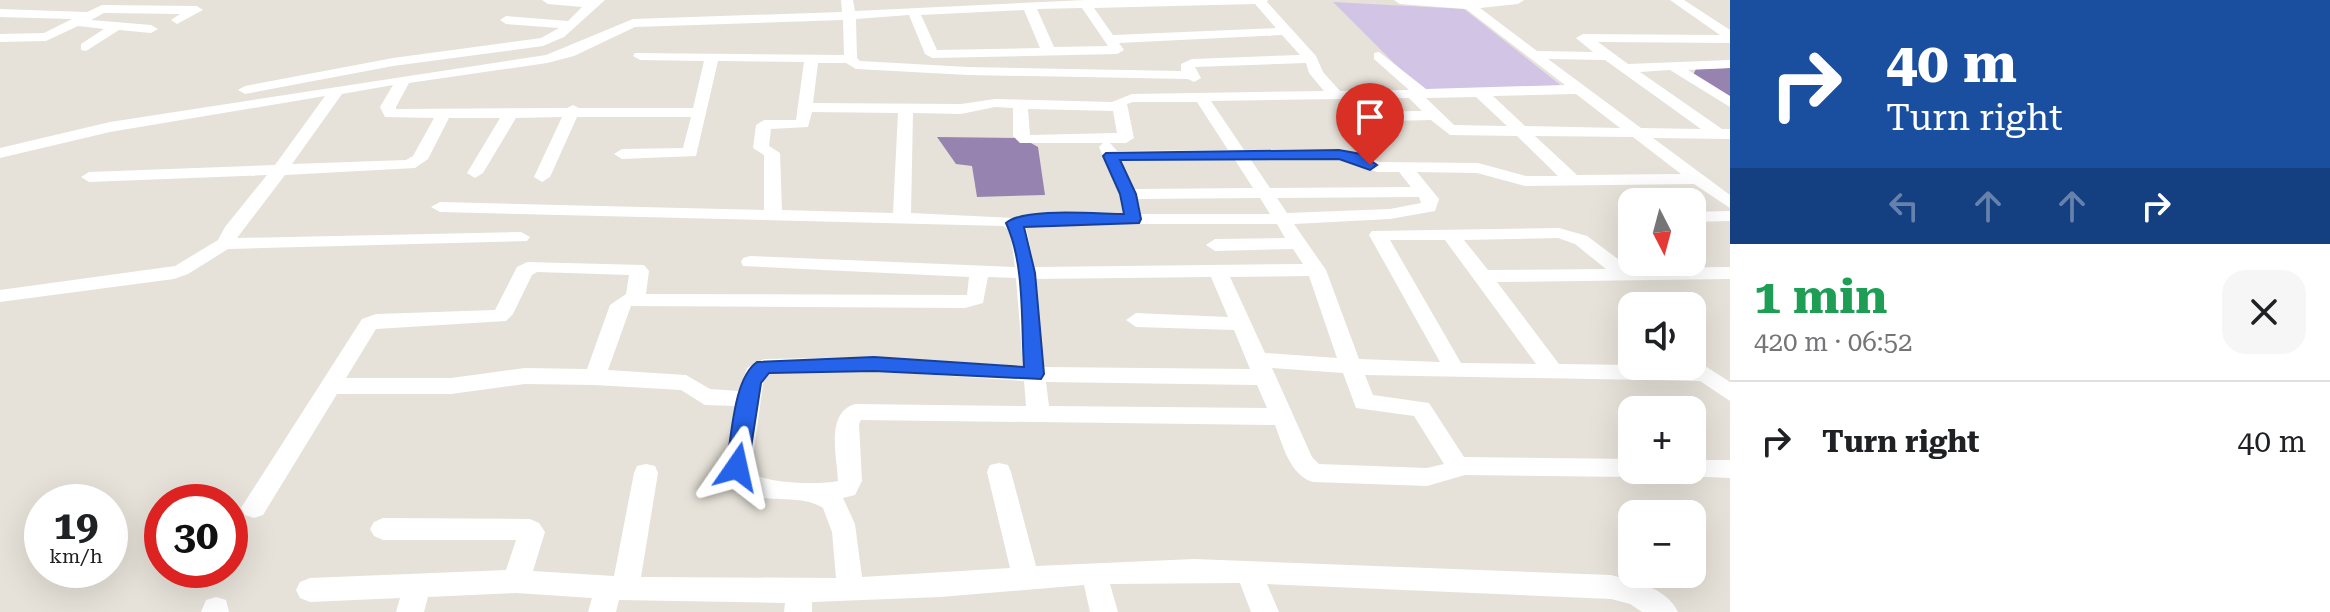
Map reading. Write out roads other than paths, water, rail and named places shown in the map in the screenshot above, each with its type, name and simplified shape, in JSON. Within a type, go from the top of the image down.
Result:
[{"type":"street","points":[[0,38],[46,37],[122,0]]},
{"type":"street","points":[[107,8],[172,15],[184,0]]},
{"type":"street","points":[[548,0],[596,2]]},
{"type":"street","points":[[913,11],[932,54],[1049,52],[1114,44],[1145,20],[1259,0],[1311,59],[1316,73],[1336,95]]},
{"type":"street","points":[[1400,0],[1469,6],[1518,0]]},
{"type":"street","points":[[1676,0],[1730,37]]},
{"type":"street","points":[[245,90],[393,62],[543,42],[557,38],[596,2]]},
{"type":"street","points":[[0,153],[110,127],[558,57],[633,23],[748,14],[1085,4],[1145,20],[1287,31]]},
{"type":"street","points":[[1085,4],[1114,44],[1129,75]]},
{"type":"street","points":[[1029,6],[1049,52]]},
{"type":"street","points":[[1469,6],[1730,203]]},
{"type":"street","points":[[849,10],[850,59],[856,65],[957,71],[1191,75]]},
{"type":"street","points":[[0,13],[80,19],[151,29]]},
{"type":"street","points":[[506,20],[572,25]]},
{"type":"street","points":[[86,47],[116,26]]},
{"type":"street","points":[[1726,137],[1622,68],[1583,38],[1730,37]]},
{"type":"street","points":[[0,45],[17,39]]},
{"type":"street","points":[[1532,55],[1606,56]]},
{"type":"street","points":[[640,56],[850,59]]},
{"type":"street","points":[[1379,56],[1450,130],[1637,132],[1726,137]]},
{"type":"street","points":[[622,154],[690,153],[712,58]]},
{"type":"street","points":[[1311,59],[1192,63],[1186,67],[1264,195],[1316,270],[1364,402],[1421,409],[1458,467]]},
{"type":"street","points":[[773,215],[772,153],[761,148],[764,125],[802,124],[811,60]]},
{"type":"street","points":[[1622,68],[1730,64]]},
{"type":"street","points":[[1673,66],[1730,103]]},
{"type":"street","points":[[404,79],[388,107],[390,114],[444,113],[508,106],[700,112]]},
{"type":"street","points":[[1107,148],[1127,137],[1119,102],[1132,98],[1581,89]]},
{"type":"street","points":[[226,244],[231,231],[336,91]]},
{"type":"street","points":[[1480,92],[1573,181]]},
{"type":"street","points":[[805,107],[968,109],[986,103],[1119,107]]},
{"type":"street","points":[[1020,105],[1021,136],[1026,140],[1107,148],[1339,154],[1356,157],[1377,167],[1478,168],[1525,181],[1704,184],[1730,188]]},
{"type":"street","points":[[475,173],[508,106]]},
{"type":"street","points":[[902,218],[906,108]]},
{"type":"street","points":[[542,177],[573,110]]},
{"type":"street","points":[[89,177],[279,171],[417,162],[444,113]]},
{"type":"street","points":[[1350,117],[1434,115]]},
{"type":"street","points":[[1107,148],[1128,194],[1133,219]]},
{"type":"street","points":[[440,207],[998,220],[1014,223],[1046,219],[1282,219],[1420,210],[1431,203],[1404,168]]},
{"type":"street","points":[[1128,194],[1424,192]]},
{"type":"street","points":[[1706,217],[1730,216]]},
{"type":"street","points":[[1014,223],[1020,235],[1026,273],[1038,413]]},
{"type":"street","points":[[1455,370],[1378,237],[1381,234],[1559,233],[1581,240],[1618,269]]},
{"type":"street","points":[[1450,235],[1552,370]]},
{"type":"street","points":[[0,296],[174,273],[184,270],[209,249],[226,244],[521,237]]},
{"type":"street","points":[[1215,245],[1299,243]]},
{"type":"street","points":[[750,262],[1026,273],[1316,270]]},
{"type":"street","points":[[254,508],[369,324],[376,321],[499,316],[503,314],[524,271],[534,266],[637,269],[635,300]]},
{"type":"street","points":[[595,377],[620,305],[635,300],[965,302],[976,299],[979,272]]},
{"type":"street","points":[[1218,272],[1303,463],[1313,473],[1427,477],[1442,475],[1458,467],[1618,468]]},
{"type":"street","points":[[1706,273],[1730,273]]},
{"type":"street","points":[[1483,276],[1618,274]]},
{"type":"street","points":[[1136,320],[1241,324]]},
{"type":"street","points":[[1283,417],[855,412],[847,422],[849,485],[824,494],[755,487],[743,483],[737,467],[755,373],[764,366],[784,364],[921,366],[1034,374],[1353,366],[1705,374],[1730,393]]},
{"type":"street","points":[[330,386],[451,386],[525,376],[595,377],[686,383],[705,397],[750,399]]},
{"type":"street","points":[[1706,469],[1730,469]]},
{"type":"street","points":[[999,472],[1026,579]]},
{"type":"street","points":[[612,596],[646,473]]},
{"type":"street","points":[[824,494],[839,513],[850,588]]},
{"type":"street","points":[[383,529],[530,530],[532,532],[516,581]]},
{"type":"street","points":[[1249,572],[1265,612]]},
{"type":"street","points":[[310,590],[414,599],[516,581],[612,596],[798,601],[850,588],[1094,573],[1249,572],[1611,587],[1638,594],[1664,612]]},
{"type":"street","points":[[1094,573],[1104,612]]}]
